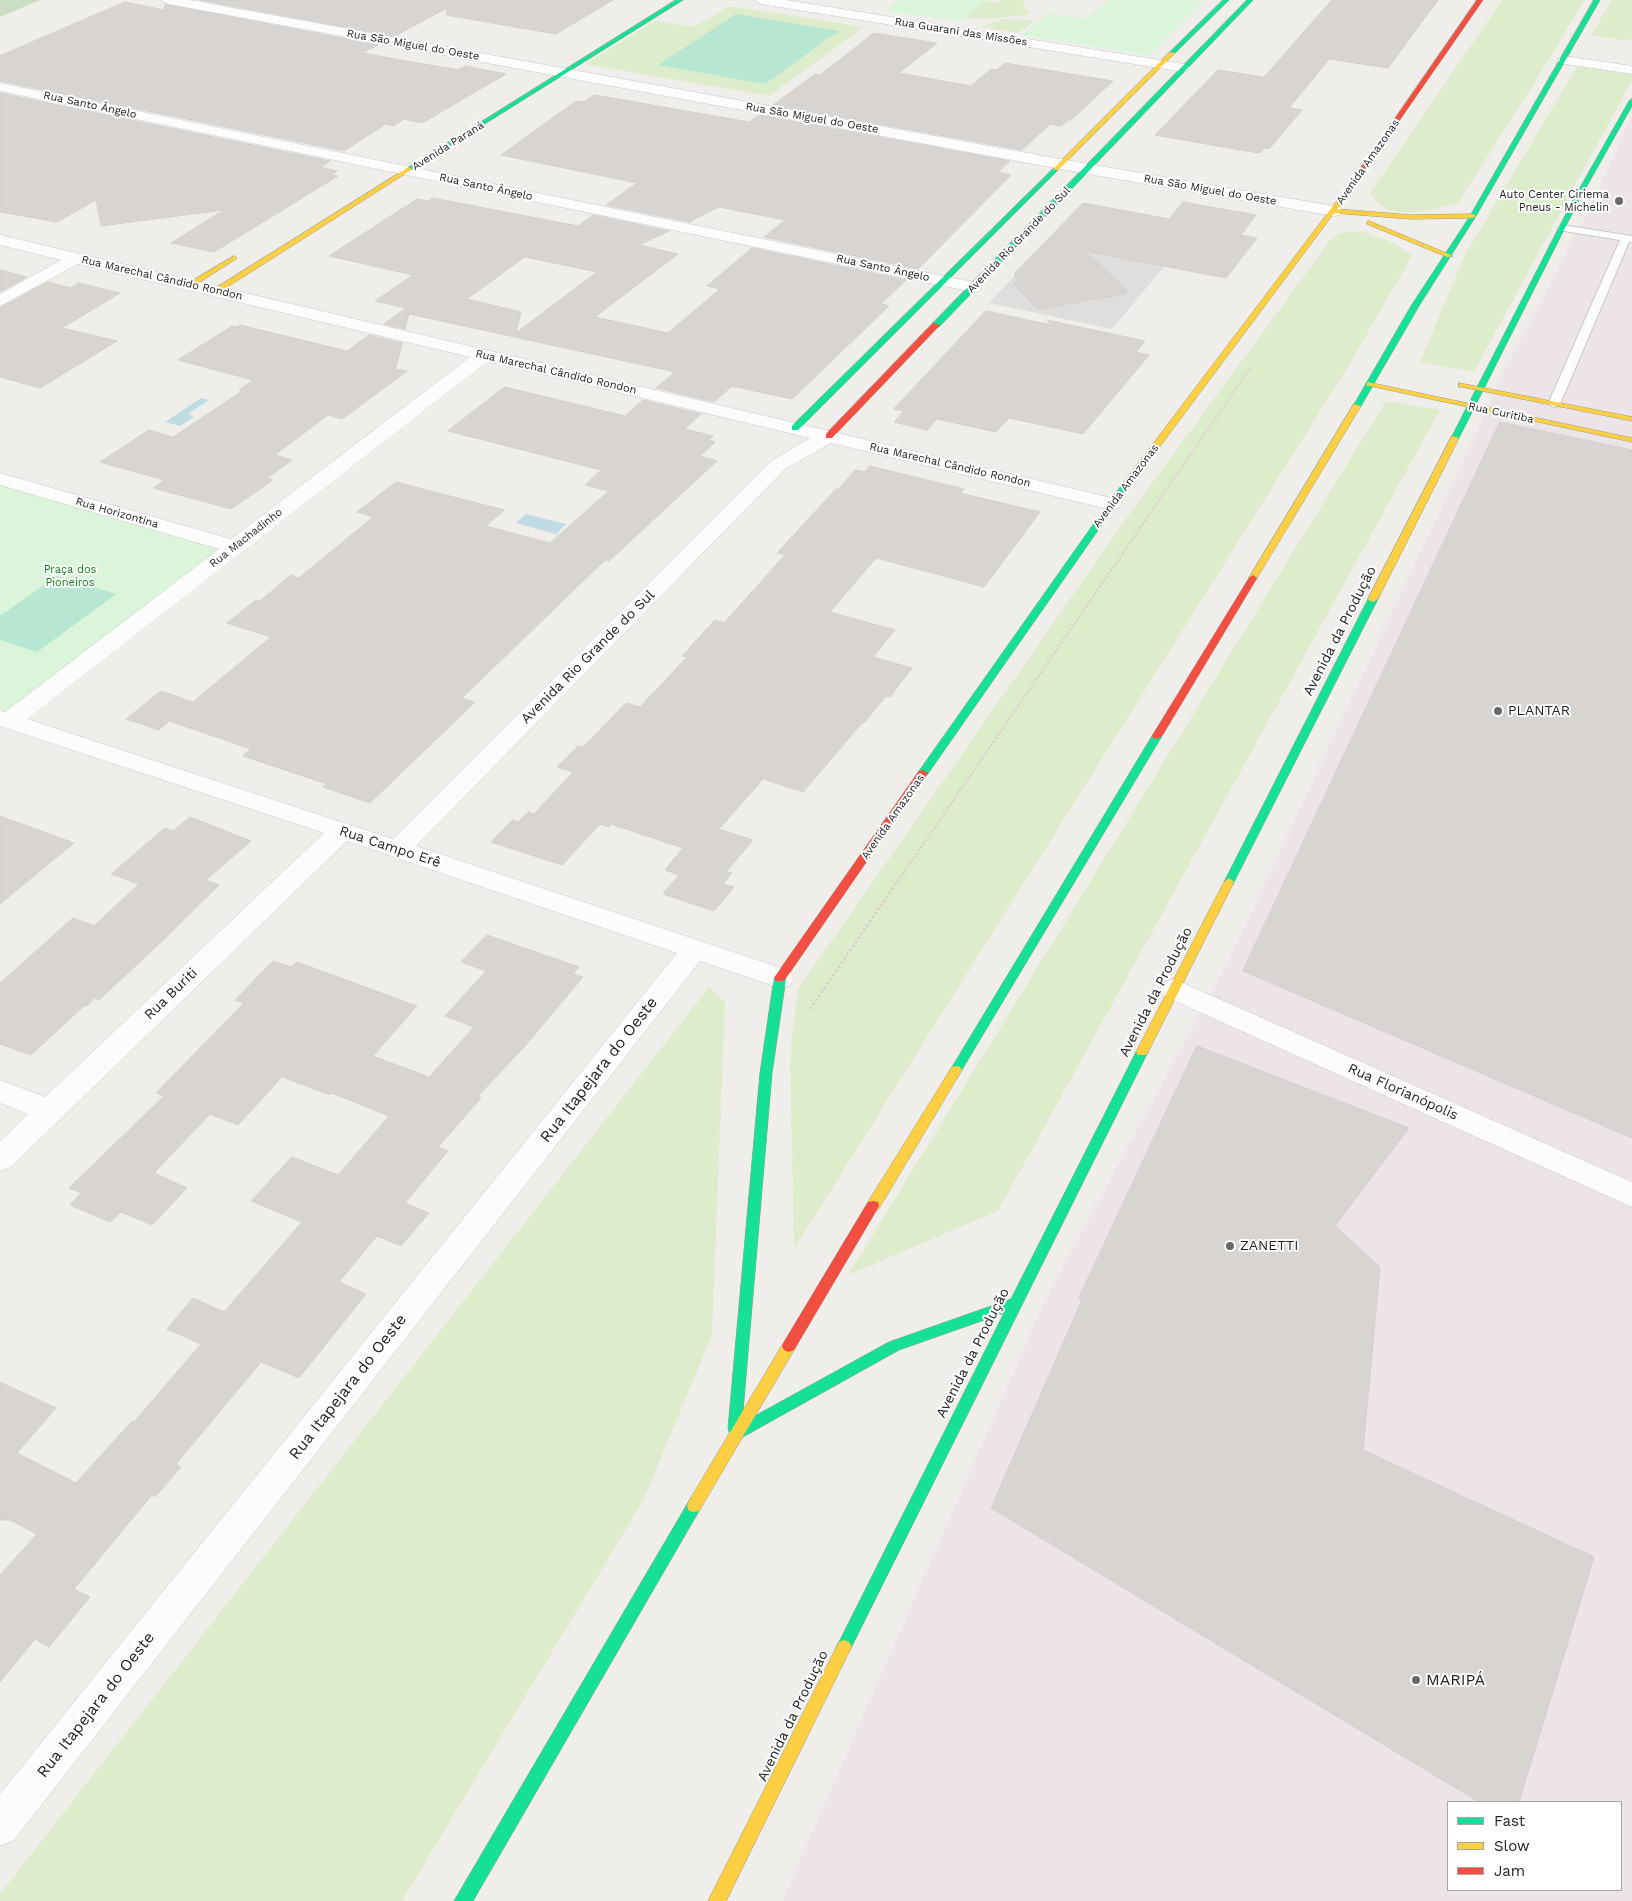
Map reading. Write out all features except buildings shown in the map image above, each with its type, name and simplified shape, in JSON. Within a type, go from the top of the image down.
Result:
[{"type":"main road","name":"Avenida Paraná","points":[[215,291],[406,163],[562,66],[680,0]]},
{"type":"main road","name":"Avenida Rio Grande do Sul","points":[[795,428],[1226,0]]},
{"type":"main road","name":"Avenida Rio Grande do Sul","points":[[829,436],[1250,0]]},
{"type":"main road","name":"Avenida Amazonas","points":[[780,978],[1112,504],[1334,211],[1480,0]]},
{"type":"main road","points":[[462,1901],[734,1435],[1370,384],[1384,369],[1415,306],[1473,216],[1597,0]]},
{"type":"main road","points":[[527,79],[544,69]]},
{"type":"main road","name":"Avenida da Produção","points":[[717,1901],[1014,1304],[1174,989],[1562,228],[1632,101]]},
{"type":"main road","points":[[370,176],[387,166]]},
{"type":"main road","points":[[1334,211],[1411,217],[1473,216]]},
{"type":"main road","name":"Rua São Miguel do Oeste","points":[[1334,211],[1410,239],[1449,256]]},
{"type":"main road","points":[[189,285],[247,250]]},
{"type":"main road","name":"Rua Curitiba","points":[[1453,383],[1632,419]]},
{"type":"main road","name":"Rua Curitiba","points":[[1370,384],[1632,440]]},
{"type":"main road","points":[[734,1435],[766,1074],[780,978]]},
{"type":"main road","points":[[734,1435],[894,1346],[1014,1304]]},
{"type":"street","name":"Rua São Miguel do Oeste","points":[[168,0],[544,69],[562,66],[1061,164],[1334,211]]},
{"type":"street","name":"Rua Guarani das Missões","points":[[761,0],[1184,68]]},
{"type":"street","points":[[1565,57],[1632,63]]},
{"type":"street","points":[[1565,57],[1632,70]]},
{"type":"street","name":"Rua Santo Ângelo","points":[[0,87],[387,166],[406,163],[973,287]]},
{"type":"street","name":"Rua Marechal Cândido Rondon","points":[[0,240],[1112,504]]},
{"type":"street","points":[[0,301],[76,258]]},
{"type":"street","name":"Rua Machadinho","points":[[4,720],[484,355]]},
{"type":"street","name":"Avenida Rio Grande do Sul","points":[[778,465],[795,428]]},
{"type":"street","name":"Avenida Rio Grande do Sul","points":[[398,849],[778,465],[829,436]]},
{"type":"street","name":"Rua Horizontina","points":[[0,479],[235,546]]},
{"type":"street","name":"Rua Campo Erê","points":[[4,720],[342,830],[780,978]]},
{"type":"street","name":"Rua Buriti","points":[[0,1159],[342,830]]},
{"type":"street","name":"Rua Itapejara do Oeste","points":[[0,1826],[695,949]]},
{"type":"street","name":"Rua Florianópolis","points":[[1174,989],[1632,1195]]},
{"type":"street","points":[[0,1091],[49,1111]]},
{"type":"lane","points":[[1554,404],[1629,239],[1562,228]]},
{"type":"path","points":[[805,1016],[1255,361]]},
{"type":"shaded area","points":[[1632,115],[1632,1901],[782,1901],[1046,1298],[1227,964],[1488,408],[1497,384],[1592,204]]},
{"type":"shaded area","points":[[1083,203],[1199,225],[1112,329],[989,303]]},
{"type":"green space","points":[[0,0],[40,0],[0,17]]},
{"type":"green space","points":[[899,0],[987,0],[960,21],[884,10]]},
{"type":"green space","points":[[1003,0],[1026,0],[1023,3],[1024,8],[1030,11],[1027,15],[987,19],[964,18],[986,1],[999,3]]},
{"type":"green space","points":[[1109,0],[1204,1],[1150,55],[1022,35],[1050,13],[1085,19]]},
{"type":"green space","points":[[1502,0],[1584,0],[1550,58],[1458,203],[1407,213],[1397,212],[1380,205],[1370,193]]},
{"type":"green space","points":[[1612,0],[1632,0],[1632,36],[1629,41],[1591,35]]},
{"type":"green space","points":[[730,6],[864,27],[769,96],[585,64],[655,21],[694,27]]},
{"type":"green space","points":[[736,14],[839,31],[765,84],[658,65]]},
{"type":"green space","points":[[1005,19],[1035,20],[1019,33],[981,27]]},
{"type":"green space","points":[[1577,66],[1632,74],[1632,80],[1474,372],[1420,362],[1464,257]]},
{"type":"green space","points":[[1360,231],[1394,243],[1412,256],[1346,370],[794,1249],[790,1055],[798,989],[1128,516],[1332,238],[1340,233]]},
{"type":"green space","points":[[1386,401],[1440,410],[998,1211],[848,1275]]},
{"type":"green space","name":"Praça dos Pioneiros","points":[[0,483],[224,548],[10,712],[0,709]]},
{"type":"green space","points":[[57,576],[116,594],[37,652],[0,640],[0,616]]},
{"type":"green space","points":[[709,987],[725,1002],[712,1335],[643,1501],[402,1901],[0,1901],[0,1894]]},
{"type":"water","points":[[201,398],[209,400],[188,414],[194,417],[180,426],[165,422]]},
{"type":"water","points":[[526,514],[566,524],[556,534],[516,523]]},
{"type":"traffic: fast","points":[[409,169],[680,0]]},
{"type":"traffic: fast","points":[[1172,53],[1226,0]]},
{"type":"traffic: fast","points":[[936,325],[1250,0]]},
{"type":"traffic: fast","points":[[1357,406],[1415,306],[1473,216],[1597,0]]},
{"type":"traffic: fast","points":[[1455,438],[1576,200],[1632,101]]},
{"type":"traffic: fast","points":[[795,428],[1056,169]]},
{"type":"traffic: fast","points":[[923,773],[1112,504],[1146,459]]},
{"type":"traffic: fast","points":[[1229,882],[1373,599]]},
{"type":"traffic: fast","points":[[956,1070],[1157,736]]},
{"type":"traffic: fast","points":[[735,1428],[766,1073],[780,978]]},
{"type":"traffic: fast","points":[[844,1647],[1142,1052]]},
{"type":"traffic: fast","points":[[736,1434],[894,1346],[1014,1304]]},
{"type":"traffic: fast","points":[[463,1901],[694,1506]]},
{"type":"traffic: slow","points":[[1056,169],[1172,53]]},
{"type":"traffic: slow","points":[[215,291],[409,169]]},
{"type":"traffic: slow","points":[[1146,459],[1354,182]]},
{"type":"traffic: slow","points":[[1334,211],[1411,217],[1473,216]]},
{"type":"traffic: slow","points":[[1369,223],[1449,256]]},
{"type":"traffic: slow","points":[[189,285],[234,258]]},
{"type":"traffic: slow","points":[[1370,384],[1632,440]]},
{"type":"traffic: slow","points":[[1462,385],[1632,419]]},
{"type":"traffic: slow","points":[[1253,578],[1357,406]]},
{"type":"traffic: slow","points":[[1373,599],[1455,438]]},
{"type":"traffic: slow","points":[[1142,1052],[1229,882]]},
{"type":"traffic: slow","points":[[873,1206],[956,1070]]},
{"type":"traffic: slow","points":[[694,1506],[789,1346]]},
{"type":"traffic: slow","points":[[717,1901],[844,1647]]},
{"type":"traffic: jam","points":[[1354,182],[1480,0]]},
{"type":"traffic: jam","points":[[829,436],[936,325]]},
{"type":"traffic: jam","points":[[1157,736],[1253,578]]},
{"type":"traffic: jam","points":[[780,978],[923,773]]},
{"type":"traffic: jam","points":[[789,1346],[873,1206]]},
{"type":"place","name":"Auto Center Ciriema Pneus - Michelin","points":[[1619,201]]},
{"type":"place","name":"PLANTAR","points":[[1498,711]]},
{"type":"place","name":"ZANETTI","points":[[1230,1246]]},
{"type":"place","name":"MARIPÁ","points":[[1416,1680]]}]
